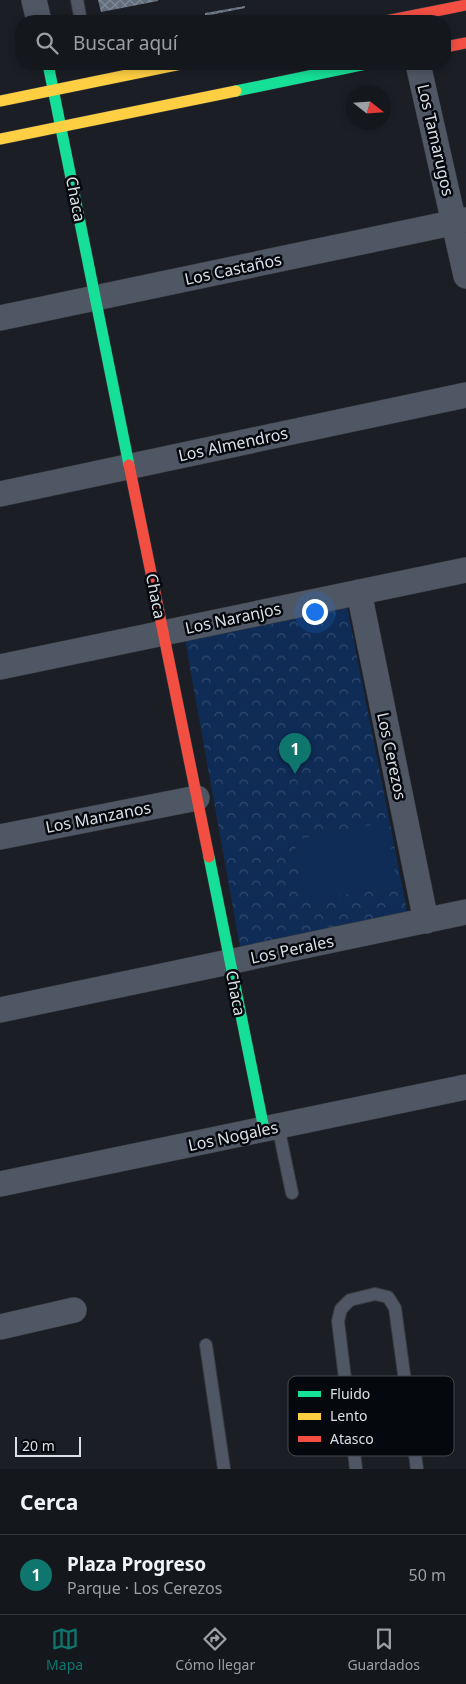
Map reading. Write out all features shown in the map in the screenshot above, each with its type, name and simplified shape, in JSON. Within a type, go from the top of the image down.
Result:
[{"type":"street","points":[[34,0],[38,15]]},
{"type":"street","points":[[400,15],[466,5]]},
{"type":"street","points":[[451,46],[466,43]]},
{"type":"street","name":"Chaca","points":[[49,70],[230,962],[271,1128]]},
{"type":"street","points":[[0,101],[151,70]]},
{"type":"street","points":[[0,139],[336,70]]},
{"type":"street","name":"Los Tamarugos","points":[[420,70],[460,221],[466,276]]},
{"type":"street","name":"Los Castaños","points":[[0,318],[460,221]]},
{"type":"street","name":"Los Almendros","points":[[0,494],[466,395]]},
{"type":"street","name":"Los Naranjos","points":[[0,667],[466,570]]},
{"type":"street","name":"Los Cerezos","points":[[359,592],[426,921]]},
{"type":"street","name":"Los Manzanos","points":[[0,837],[197,798]]},
{"type":"street","name":"Los Perales","points":[[0,1010],[466,912]]},
{"type":"street","name":"Los Nogales","points":[[0,1184],[466,1087]]},
{"type":"street","points":[[0,1327],[74,1310]]},
{"type":"lane","points":[[77,0],[80,15]]},
{"type":"lane","points":[[271,1128],[292,1193]]},
{"type":"lane","points":[[345,1376],[338,1321],[341,1309],[350,1300],[375,1294],[388,1297],[395,1308],[404,1376]]},
{"type":"lane","points":[[206,1345],[224,1469]]},
{"type":"lane","points":[[354,1456],[356,1469]]},
{"type":"lane","points":[[415,1456],[417,1469]]},
{"type":"green space","points":[[346,601],[408,915],[240,947],[184,634]]},
{"type":"green space","points":[[386,822],[397,885],[305,902],[294,840]]},
{"type":"building","points":[[98,0],[158,0],[158,1],[101,12]]},
{"type":"building","points":[[245,6],[245,8],[210,15],[205,15],[205,13]]},
{"type":"traffic: fast","points":[[49,70],[129,465]]},
{"type":"traffic: fast","points":[[236,91],[337,70]]},
{"type":"traffic: fast","points":[[209,857],[264,1129]]},
{"type":"traffic: slow","points":[[0,101],[152,70]]},
{"type":"traffic: slow","points":[[0,139],[236,91]]},
{"type":"traffic: jam","points":[[416,15],[466,5]]},
{"type":"traffic: jam","points":[[451,46],[466,43]]},
{"type":"traffic: jam","points":[[129,465],[209,857]]},
{"type":"place","name":"Plaza Progreso","points":[[295,774]]}]
